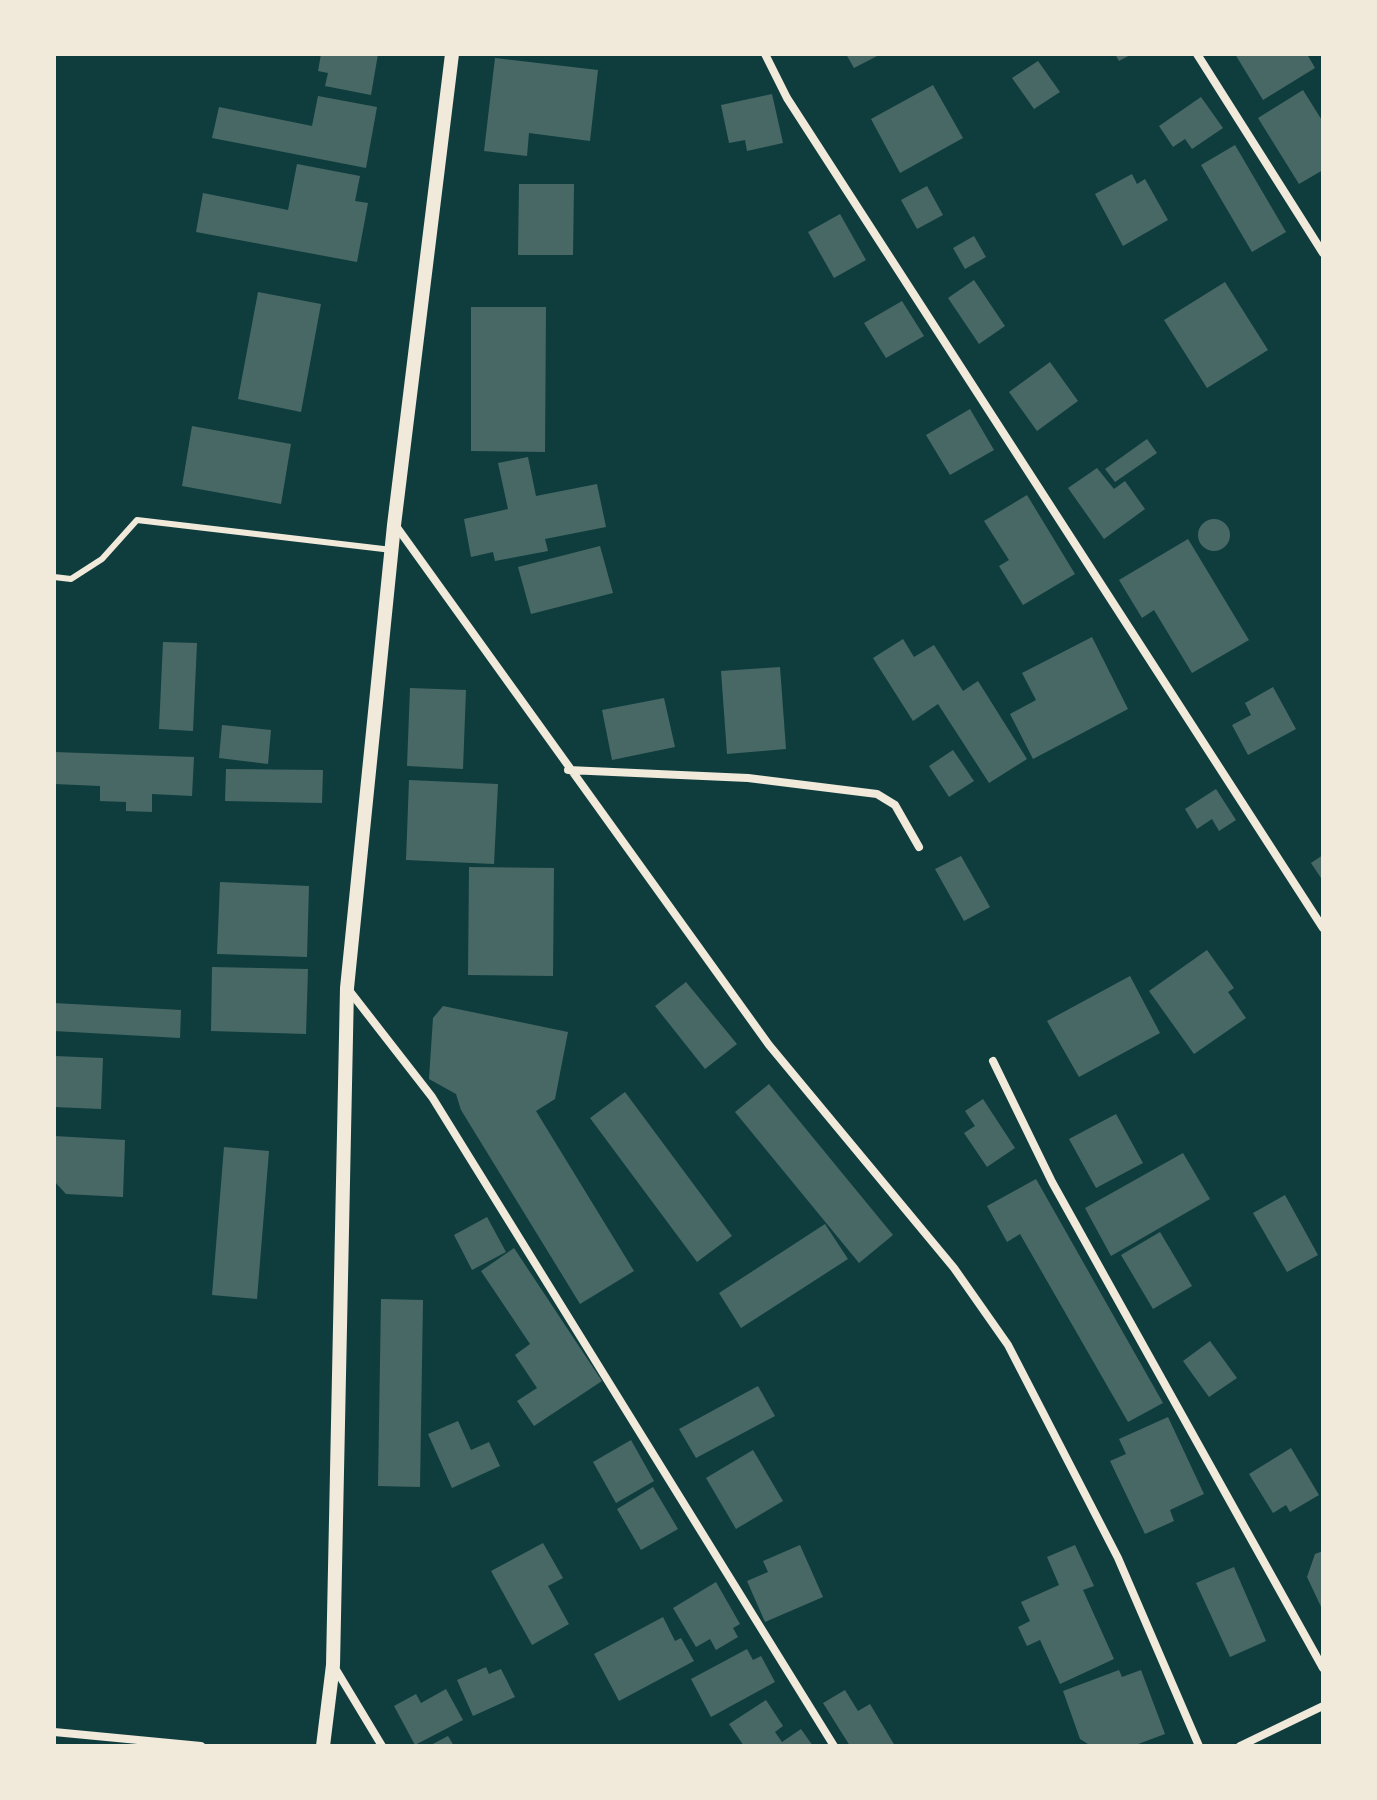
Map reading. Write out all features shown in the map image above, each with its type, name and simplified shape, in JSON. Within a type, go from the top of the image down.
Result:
[{"type":"street","points":[[323,1746],[333,1665],[347,988],[394,525],[452,54]]},
{"type":"street","points":[[765,54],[787,98],[1323,928]]},
{"type":"street","points":[[1197,54],[1323,253]]},
{"type":"street","points":[[394,525],[769,1045],[954,1268],[1008,1345],[1118,1558],[1199,1746]]},
{"type":"street","points":[[568,770],[748,778],[877,794],[895,805],[919,847]]},
{"type":"street","points":[[347,988],[432,1097],[834,1746]]},
{"type":"street","points":[[993,1061],[1052,1182],[1323,1668]]},
{"type":"street","points":[[333,1665],[382,1746]]},
{"type":"street","points":[[1240,1746],[1323,1706]]},
{"type":"street","points":[[54,1732],[201,1746]]},
{"type":"lane","points":[[54,577],[71,579],[102,559],[137,520],[392,550]]},
{"type":"building","points":[[321,54],[378,54],[371,95],[325,86],[328,73],[318,71]]},
{"type":"building","points":[[846,54],[881,54],[854,68]]},
{"type":"building","points":[[1115,54],[1132,54],[1119,61]]},
{"type":"building","points":[[1235,54],[1307,54],[1315,68],[1263,100]]},
{"type":"building","points":[[495,58],[598,70],[590,141],[529,133],[527,156],[484,151]]},
{"type":"building","points":[[1038,61],[1060,92],[1034,109],[1012,78]]},
{"type":"building","points":[[933,85],[963,138],[900,173],[871,119]]},
{"type":"building","points":[[1303,90],[1323,122],[1323,170],[1299,184],[1258,118]]},
{"type":"building","points":[[772,94],[783,143],[747,151],[745,140],[729,143],[721,105]]},
{"type":"building","points":[[318,96],[377,107],[366,168],[212,138],[219,107],[312,126]]},
{"type":"building","points":[[1201,97],[1223,128],[1192,149],[1185,139],[1173,147],[1159,126]]},
{"type":"building","points":[[1235,145],[1286,232],[1252,252],[1201,165]]},
{"type":"building","points":[[297,164],[360,176],[355,201],[368,203],[357,262],[196,232],[203,193],[288,210]]},
{"type":"building","points":[[1132,174],[1137,184],[1145,179],[1168,220],[1123,246],[1095,194]]},
{"type":"building","points":[[519,184],[574,184],[573,255],[518,255]]},
{"type":"building","points":[[927,186],[943,215],[917,229],[901,200]]},
{"type":"building","points":[[840,214],[866,260],[834,278],[808,232]]},
{"type":"building","points":[[974,236],[986,257],[965,269],[953,248]]},
{"type":"building","points":[[974,280],[1005,326],[979,344],[948,298]]},
{"type":"building","points":[[1225,282],[1268,350],[1207,388],[1164,320]]},
{"type":"building","points":[[258,292],[321,304],[301,412],[238,399]]},
{"type":"building","points":[[902,301],[924,336],[886,358],[864,323]]},
{"type":"building","points":[[471,307],[546,307],[545,452],[471,451]]},
{"type":"building","points":[[1050,362],[1078,401],[1037,431],[1009,392]]},
{"type":"building","points":[[970,409],[994,450],[950,475],[926,435]]},
{"type":"building","points":[[192,426],[291,444],[281,504],[182,486]]},
{"type":"building","points":[[1147,439],[1157,453],[1115,482],[1105,469]]},
{"type":"building","points":[[528,457],[536,496],[597,484],[606,527],[545,539],[548,551],[495,561],[493,552],[471,557],[464,519],[508,509],[498,463]]},
{"type":"building","points":[[1097,468],[1114,489],[1125,481],[1145,509],[1104,539],[1068,488]]},
{"type":"building","points":[[1027,495],[1075,574],[1023,605],[999,566],[1009,560],[984,521]]},
{"type":"building","points":[[1214,519],[1225,524],[1230,535],[1225,546],[1214,551],[1203,546],[1198,535],[1203,524]]},
{"type":"building","points":[[1188,539],[1249,640],[1192,673],[1154,610],[1142,618],[1119,580]]},
{"type":"building","points":[[600,546],[613,593],[531,614],[518,567]]},
{"type":"building","points":[[1092,637],[1128,709],[1033,759],[1010,714],[1036,700],[1022,673]]},
{"type":"building","points":[[903,639],[914,657],[934,645],[963,691],[978,681],[1027,759],[989,783],[938,704],[913,721],[873,658]]},
{"type":"building","points":[[163,642],[197,643],[193,731],[159,729]]},
{"type":"building","points":[[780,667],[786,749],[727,754],[721,671]]},
{"type":"building","points":[[1273,687],[1296,729],[1248,755],[1232,725],[1251,715],[1245,703]]},
{"type":"building","points":[[410,688],[466,690],[463,769],[407,766]]},
{"type":"building","points":[[664,698],[675,747],[612,760],[602,710]]},
{"type":"building","points":[[222,725],[271,730],[268,764],[219,758]]},
{"type":"building","points":[[953,750],[974,781],[949,797],[929,766]]},
{"type":"building","points":[[54,752],[194,757],[192,796],[152,794],[152,812],[126,811],[126,802],[100,801],[100,786],[54,784]]},
{"type":"building","points":[[226,769],[323,770],[322,803],[225,801]]},
{"type":"building","points":[[409,780],[498,784],[494,864],[406,860]]},
{"type":"building","points":[[1216,789],[1236,820],[1219,831],[1212,819],[1197,829],[1185,809]]},
{"type":"building","points":[[1323,855],[1323,881],[1311,863]]},
{"type":"building","points":[[961,856],[990,907],[964,921],[935,869]]},
{"type":"building","points":[[469,867],[554,868],[553,976],[468,975]]},
{"type":"building","points":[[220,882],[309,886],[307,957],[217,954]]},
{"type":"building","points":[[1207,950],[1234,988],[1228,992],[1246,1018],[1194,1054],[1149,991]]},
{"type":"building","points":[[212,967],[308,969],[306,1034],[211,1031]]},
{"type":"building","points":[[1130,976],[1160,1033],[1079,1077],[1047,1021]]},
{"type":"building","points":[[686,982],[737,1044],[705,1069],[655,1006]]},
{"type":"building","points":[[54,1003],[181,1010],[180,1038],[54,1031]]},
{"type":"building","points":[[443,1006],[568,1032],[555,1099],[536,1111],[634,1271],[580,1304],[461,1110],[456,1094],[429,1079],[433,1018]]},
{"type":"building","points":[[54,1056],[103,1058],[101,1109],[54,1107]]},
{"type":"building","points":[[769,1084],[893,1235],[859,1263],[735,1112]]},
{"type":"building","points":[[625,1092],[732,1236],[697,1262],[590,1118]]},
{"type":"building","points":[[983,1099],[1015,1148],[987,1167],[964,1133],[975,1126],[965,1111]]},
{"type":"building","points":[[1116,1114],[1143,1163],[1096,1188],[1069,1139]]},
{"type":"building","points":[[54,1136],[125,1140],[123,1197],[66,1194],[54,1181]]},
{"type":"building","points":[[224,1147],[269,1151],[257,1299],[212,1295]]},
{"type":"building","points":[[1183,1153],[1210,1199],[1111,1256],[1085,1208]]},
{"type":"building","points":[[1036,1179],[1163,1403],[1128,1422],[1020,1234],[1007,1242],[987,1206]]},
{"type":"building","points":[[1285,1195],[1318,1255],[1287,1272],[1253,1213]]},
{"type":"building","points":[[487,1217],[506,1252],[472,1270],[454,1235]]},
{"type":"building","points":[[825,1224],[848,1259],[741,1328],[719,1293]]},
{"type":"building","points":[[1160,1232],[1192,1286],[1153,1309],[1121,1255]]},
{"type":"building","points":[[514,1248],[602,1381],[534,1426],[517,1401],[537,1388],[515,1355],[530,1344],[481,1271]]},
{"type":"building","points":[[381,1299],[423,1300],[420,1487],[378,1486]]},
{"type":"building","points":[[1210,1341],[1237,1378],[1209,1397],[1183,1361]]},
{"type":"building","points":[[758,1386],[775,1416],[696,1458],[679,1429]]},
{"type":"building","points":[[1168,1417],[1204,1494],[1170,1510],[1174,1521],[1145,1534],[1110,1461],[1126,1454],[1119,1439]]},
{"type":"building","points":[[458,1421],[471,1450],[489,1442],[500,1466],[452,1488],[428,1434]]},
{"type":"building","points":[[631,1440],[654,1481],[616,1503],[593,1462]]},
{"type":"building","points":[[1291,1448],[1319,1495],[1290,1512],[1286,1505],[1273,1513],[1249,1474]]},
{"type":"building","points":[[753,1450],[783,1501],[736,1529],[706,1478]]},
{"type":"building","points":[[653,1487],[678,1529],[641,1550],[617,1509]]},
{"type":"building","points":[[543,1543],[563,1578],[548,1586],[569,1624],[532,1645],[491,1571]]},
{"type":"building","points":[[800,1545],[823,1597],[765,1622],[747,1581],[768,1572],[763,1561]]},
{"type":"building","points":[[1075,1545],[1094,1586],[1083,1590],[1114,1659],[1060,1684],[1040,1640],[1027,1646],[1018,1627],[1030,1621],[1021,1602],[1059,1585],[1047,1557]]},
{"type":"building","points":[[1323,1551],[1323,1611],[1307,1577],[1315,1554]]},
{"type":"building","points":[[1234,1567],[1266,1641],[1230,1657],[1196,1583]]},
{"type":"building","points":[[716,1582],[740,1624],[733,1628],[738,1637],[716,1650],[710,1639],[696,1647],[673,1608]]},
{"type":"building","points":[[663,1617],[675,1641],[681,1638],[694,1661],[619,1701],[594,1654]]},
{"type":"building","points":[[747,1649],[753,1660],[761,1656],[775,1682],[711,1717],[691,1679]]},
{"type":"building","points":[[486,1667],[489,1674],[501,1669],[515,1697],[473,1716],[457,1680]]},
{"type":"building","points":[[1119,1670],[1122,1677],[1141,1670],[1165,1734],[1133,1746],[1091,1746],[1080,1739],[1063,1691]]},
{"type":"building","points":[[446,1689],[463,1720],[415,1745],[394,1706],[416,1694],[421,1703]]},
{"type":"building","points":[[845,1690],[858,1711],[870,1704],[895,1746],[850,1746],[823,1703]]},
{"type":"building","points":[[766,1700],[783,1726],[775,1732],[782,1742],[801,1729],[813,1746],[744,1746],[729,1724]]},
{"type":"building","points":[[448,1736],[454,1746],[429,1746]]}]
